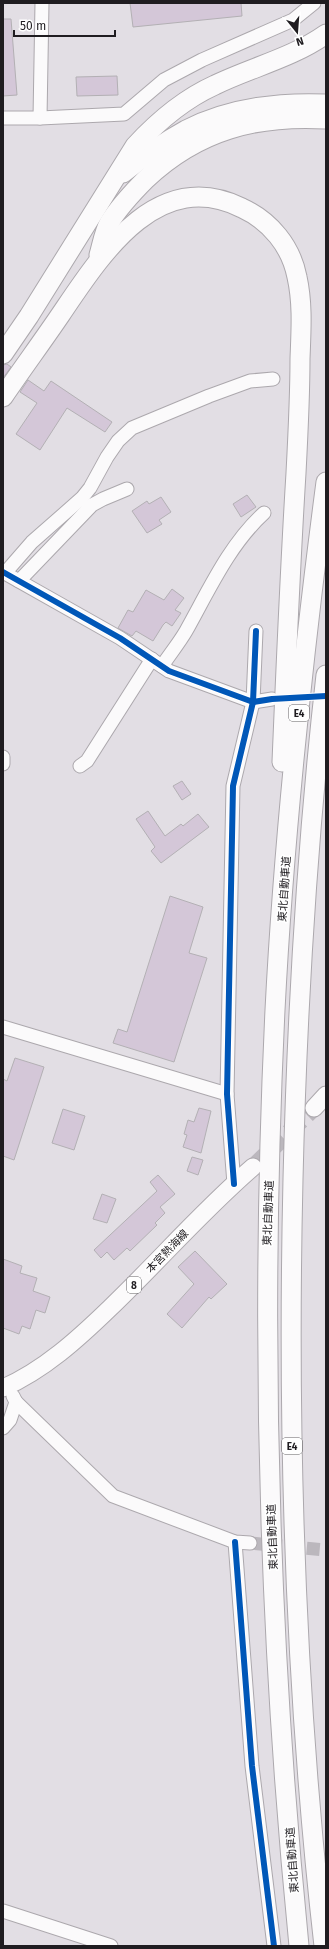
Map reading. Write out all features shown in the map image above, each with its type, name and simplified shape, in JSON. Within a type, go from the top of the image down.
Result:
[{"type":"highway","points":[[3,354],[29,316],[135,146],[150,130],[189,99],[215,85],[281,59],[312,44],[326,34]]},
{"type":"highway","points":[[114,180],[165,142],[208,120],[259,107],[286,104],[326,104]]},
{"type":"highway","points":[[98,260],[108,224],[135,190],[173,156],[194,143],[215,133],[262,121],[326,119]]},
{"type":"highway","points":[[3,397],[98,260],[120,235],[138,220],[156,208],[172,202],[192,198],[212,198],[232,202],[252,212],[268,225],[282,241],[292,258],[301,298],[302,324],[300,401],[279,820],[280,945]]},
{"type":"highway","name":"東北自動車道","points":[[299,1946],[278,1666],[271,1509],[268,1383],[268,1243],[273,1060],[280,945],[300,698],[326,482]]},
{"type":"highway","name":"東北自動車道","points":[[324,1946],[300,1665],[293,1508],[291,1249],[295,1104],[303,945],[316,768],[326,674]]},
{"type":"highway","points":[[303,945],[312,894],[326,790]]},
{"type":"main road","points":[[314,1108],[326,1095]]},
{"type":"main road","name":"本宮熱海線","points":[[5,1387],[41,1366],[82,1334],[252,1167]]},
{"type":"street","points":[[40,118],[42,3]]},
{"type":"street","points":[[3,118],[40,118],[124,114],[164,80],[202,60],[292,20],[314,3]]},
{"type":"street","points":[[8,578],[36,538],[82,498],[90,488],[107,457],[118,441],[132,428],[222,391],[250,382],[273,379]]},
{"type":"street","points":[[8,578],[92,505],[102,499],[127,489]]},
{"type":"street","points":[[80,766],[87,761],[157,663],[185,633],[232,551],[249,526],[264,513]]},
{"type":"street","points":[[8,578],[120,638],[169,671],[253,702],[272,699]]},
{"type":"street","points":[[234,1184],[227,1094],[233,786],[253,702],[256,631]]},
{"type":"street","points":[[3,756],[3,764]]},
{"type":"street","points":[[3,1027],[227,1094]]},
{"type":"street","points":[[5,1387],[16,1402],[113,1496],[235,1542],[250,1543]]},
{"type":"street","points":[[3,1428],[10,1420],[16,1402]]},
{"type":"street","points":[[235,1542],[252,1766],[274,1946]]},
{"type":"street","points":[[3,1911],[111,1946]]},
{"type":"building","points":[[130,3],[241,3],[242,16],[133,27]]},
{"type":"building","points":[[3,19],[11,19],[17,95],[3,96]]},
{"type":"building","points":[[117,76],[118,95],[77,96],[76,77]]},
{"type":"building","points":[[7,364],[11,367],[3,378],[3,365]]},
{"type":"building","points":[[28,380],[44,391],[51,381],[112,422],[105,432],[67,408],[40,450],[16,434],[37,403],[20,392]]},
{"type":"building","points":[[247,495],[256,507],[241,517],[233,504]]},
{"type":"building","points":[[161,497],[171,512],[159,520],[162,524],[147,533],[132,511],[147,501],[149,504]]},
{"type":"building","points":[[172,589],[184,598],[175,610],[181,613],[172,626],[166,622],[163,625],[153,641],[136,631],[132,636],[118,628],[128,610],[133,612],[146,590],[164,600]]},
{"type":"building","points":[[182,781],[191,794],[182,800],[173,786]]},
{"type":"building","points":[[148,811],[165,836],[181,824],[183,826],[198,814],[209,827],[161,863],[151,851],[155,847],[136,819]]},
{"type":"building","points":[[170,896],[203,907],[189,953],[207,958],[174,1062],[113,1043],[118,1029],[127,1032]]},
{"type":"building","points":[[15,1058],[44,1067],[14,1160],[3,1156],[3,1079],[7,1081]]},
{"type":"building","points":[[199,1108],[211,1111],[201,1153],[183,1147],[187,1135],[184,1134],[188,1120],[194,1122]]},
{"type":"building","points":[[63,1109],[85,1116],[74,1150],[52,1143]]},
{"type":"building","points":[[192,1157],[203,1160],[198,1175],[187,1171]]},
{"type":"building","points":[[158,1175],[175,1194],[160,1207],[165,1213],[155,1223],[157,1225],[130,1251],[127,1248],[114,1260],[107,1252],[101,1258],[94,1250],[157,1191],[150,1182]]},
{"type":"building","points":[[102,1194],[116,1199],[107,1223],[93,1219]]},
{"type":"building","points":[[195,1251],[227,1284],[211,1299],[209,1297],[182,1328],[167,1314],[194,1284],[178,1267]]},
{"type":"building","points":[[3,1259],[22,1266],[20,1273],[37,1278],[33,1291],[50,1297],[45,1313],[36,1310],[30,1329],[22,1326],[19,1334],[3,1328]]},
{"type":"tunnel","points":[[253,1167],[314,1108]]},
{"type":"tunnel","points":[[250,1543],[326,1550]]},
{"type":"cycle path","points":[[3,572],[120,638],[169,671],[253,702],[272,699],[326,696]]},
{"type":"cycle path","points":[[234,1184],[227,1094],[233,786],[253,702],[256,631]]},
{"type":"cycle path","points":[[235,1542],[252,1766],[274,1946]]}]
